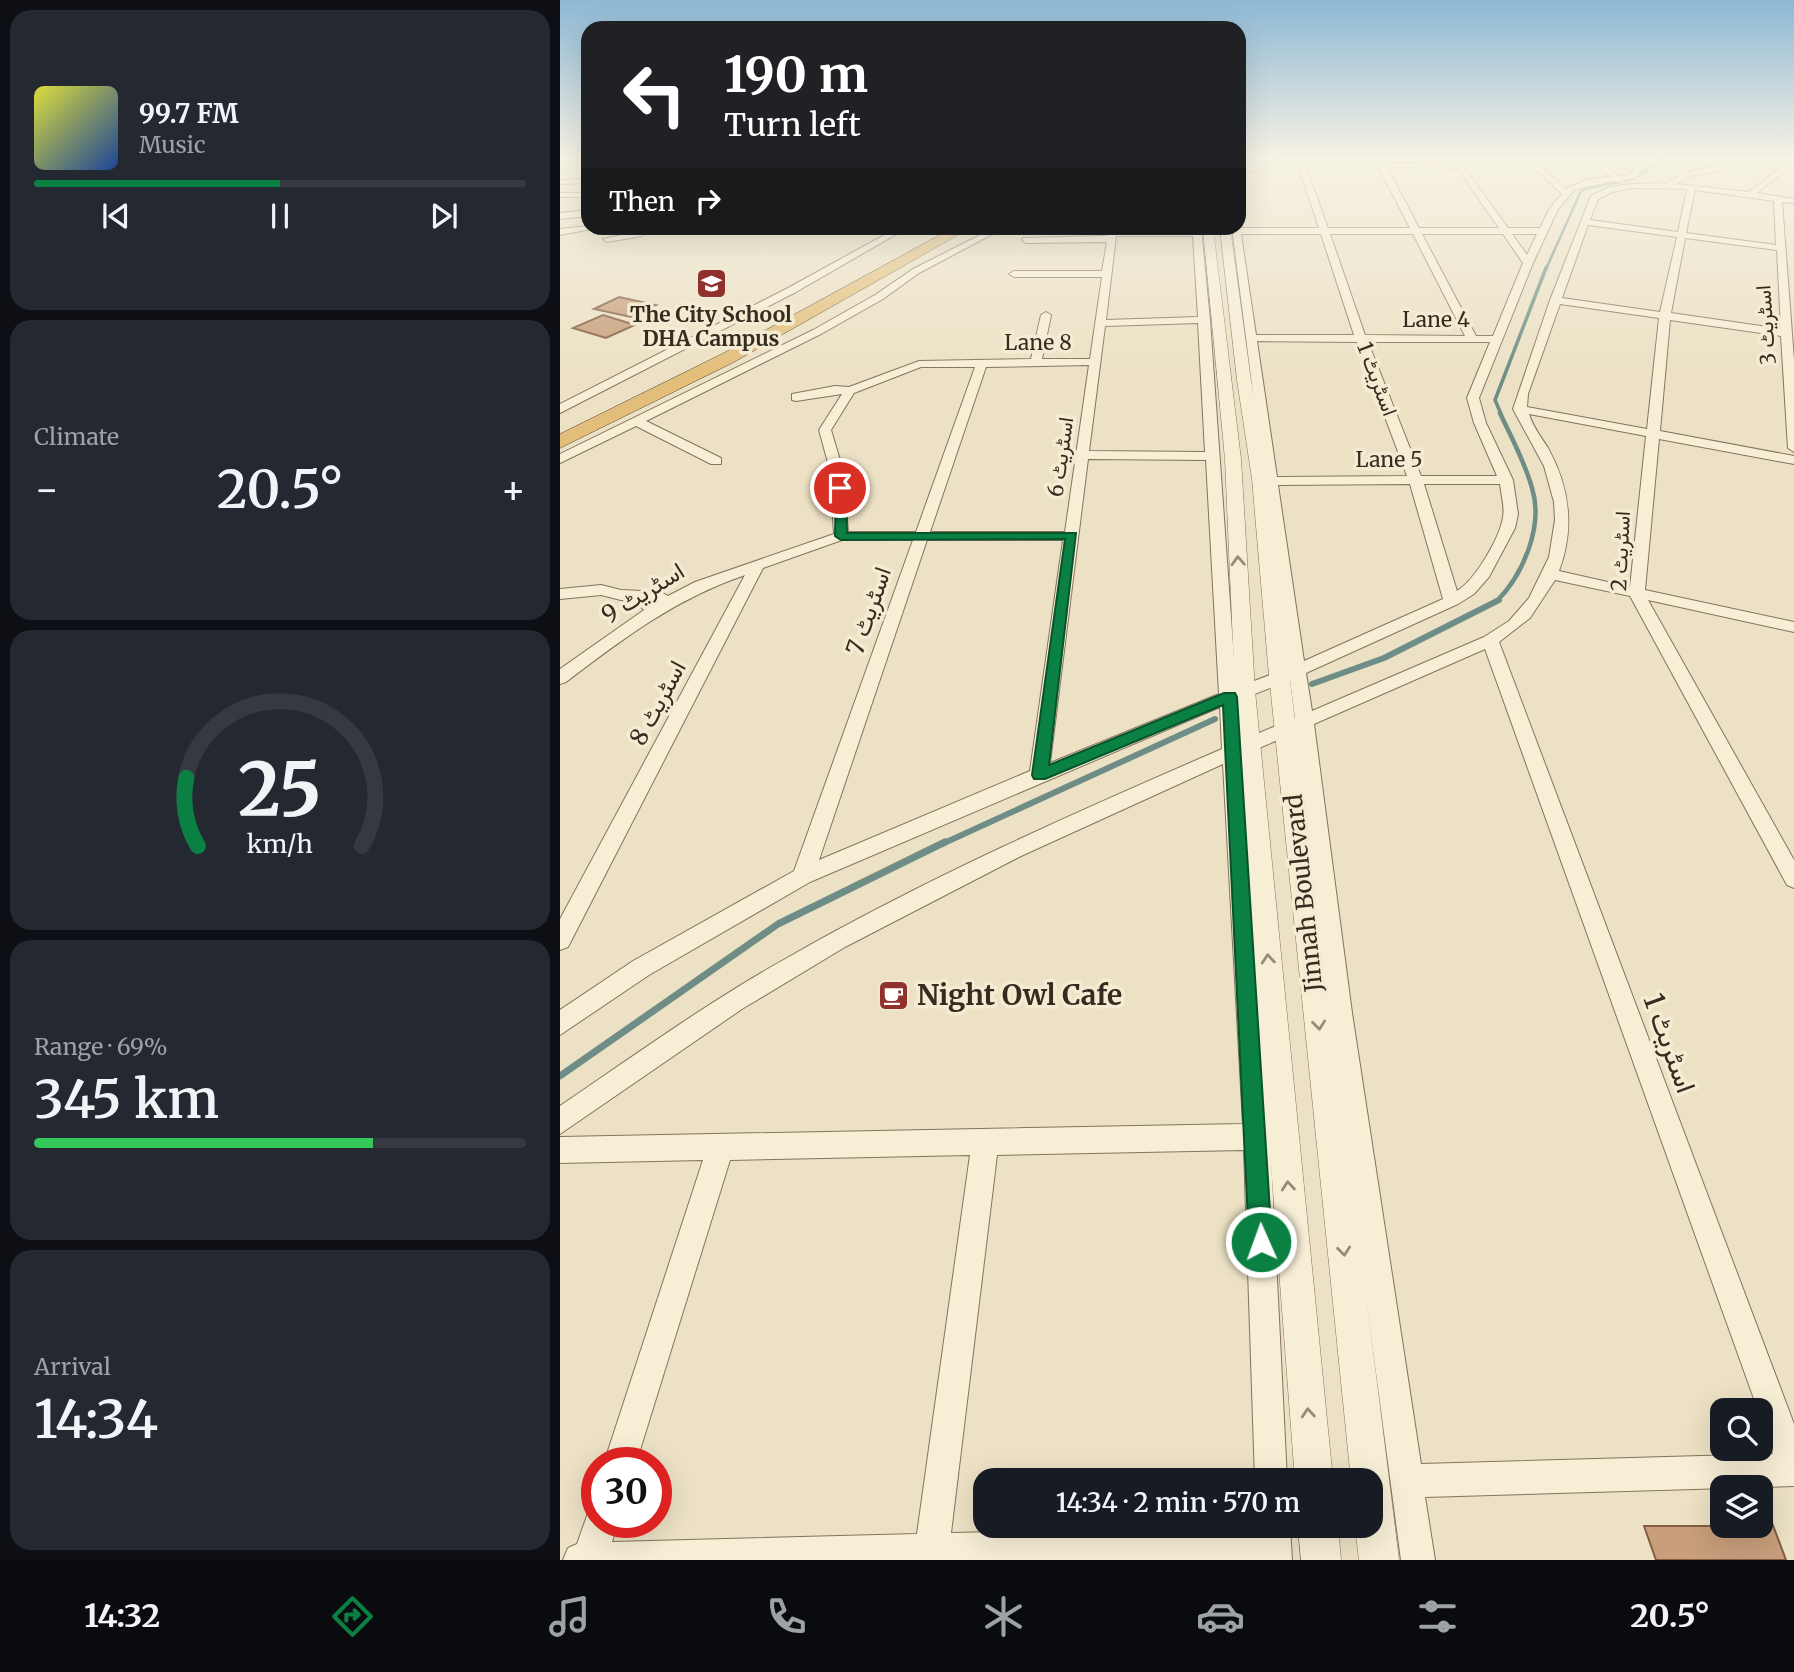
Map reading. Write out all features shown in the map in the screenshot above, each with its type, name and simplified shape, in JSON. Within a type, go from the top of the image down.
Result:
[{"type":"highway","points":[[560,425],[628,394],[912,235]]},
{"type":"highway","points":[[921,235],[904,245],[912,246],[934,235]]},
{"type":"highway","points":[[560,442],[678,384],[950,235]]},
{"type":"highway","points":[[779,330],[887,260],[871,262],[793,300]]},
{"type":"street","points":[[560,232],[581,229]]},
{"type":"street","points":[[560,1024],[641,968],[803,876],[1040,775],[1288,674],[1452,601],[1468,591],[1480,578],[1508,528],[1511,514],[1506,480],[1480,423],[1473,398],[1528,263],[1545,231],[1246,229]]},
{"type":"street","points":[[560,1121],[695,1027],[804,959],[1030,842],[1241,747],[1364,697],[1507,630],[1531,607],[1550,574],[1563,533],[1561,494],[1548,459],[1523,421],[1519,408],[1521,394],[1581,229]]},
{"type":"street","points":[[1634,229],[1780,248]]},
{"type":"street","name":"اسٹریٹ 2","points":[[1682,229],[1665,315],[1637,594],[1794,879]]},
{"type":"street","name":"اسٹریٹ 3","points":[[1779,229],[1791,370],[1794,448]]},
{"type":"street","name":"اسٹریٹ 1","points":[[1326,231],[1361,339],[1416,481],[1452,601]]},
{"type":"street","points":[[1416,231],[1472,338]]},
{"type":"street","points":[[1506,231],[1528,263]]},
{"type":"street","points":[[607,239],[633,235]]},
{"type":"street","points":[[560,409],[792,290],[890,235]]},
{"type":"street","points":[[560,458],[817,332],[879,297],[907,276],[986,235]]},
{"type":"street","points":[[1026,240],[1087,235]]},
{"type":"street","name":"اسٹریٹ 6","points":[[1040,775],[1112,235]]},
{"type":"street","points":[[1201,235],[1205,320],[1236,408],[1271,481],[1288,674]]},
{"type":"street","name":"Jinnah Boulevard","points":[[1205,235],[1219,258],[1236,408],[1233,459],[1237,694],[1313,1468]]},
{"type":"street","name":"Jinnah Boulevard","points":[[1219,258],[1230,235]]},
{"type":"street","points":[[1234,235],[1250,338],[1236,408],[1212,456],[1237,694]]},
{"type":"street","points":[[889,269],[907,276]]},
{"type":"street","points":[[1014,274],[1107,274]]},
{"type":"street","points":[[1555,300],[1786,333]]},
{"type":"street","points":[[1036,362],[1046,315]]},
{"type":"street","points":[[1100,323],[1205,320]]},
{"type":"street","name":"Lane 4","points":[[1250,338],[1497,339]]},
{"type":"street","points":[[796,397],[835,390],[850,391],[919,365],[982,362]]},
{"type":"street","name":"Lane 8","points":[[982,362],[1095,362]]},
{"type":"street","name":"اسٹریٹ 7","points":[[803,876],[982,362]]},
{"type":"street","points":[[841,536],[840,488],[835,456],[825,430],[850,391]]},
{"type":"street","name":"Jinnah Boulevard","points":[[1236,408],[1260,479],[1295,724],[1379,1560]]},
{"type":"street","points":[[1519,408],[1794,460]]},
{"type":"street","points":[[636,421],[716,461]]},
{"type":"street","points":[[1082,455],[1212,456]]},
{"type":"street","name":"Lane 5","points":[[1271,481],[1506,480]]},
{"type":"street","points":[[758,564],[841,536],[1072,536]]},
{"type":"street","name":"اسٹریٹ 9","points":[[560,677],[641,618],[700,585],[758,564]]},
{"type":"street","name":"اسٹریٹ 8","points":[[560,940],[758,564]]},
{"type":"street","points":[[1550,574],[1794,627]]},
{"type":"street","points":[[560,594],[601,590],[621,595],[661,597],[640,614],[641,618]]},
{"type":"street","name":"اسٹریٹ 1","points":[[1490,640],[1794,1469]]},
{"type":"street","points":[[1295,724],[1340,1013],[1418,1560]]},
{"type":"street","points":[[1241,747],[1270,1468]]},
{"type":"street","points":[[560,1150],[1256,1137]]},
{"type":"street","points":[[932,1551],[985,1142]]},
{"type":"street","points":[[625,1447],[721,1147]]},
{"type":"street","points":[[1407,1481],[1794,1469]]},
{"type":"street","points":[[589,1560],[596,1538]]},
{"type":"street","points":[[1319,1538],[1321,1560]]},
{"type":"street","points":[[580,1560],[1274,1543]]},
{"type":"building","points":[[619,297],[656,305],[631,317],[594,309]]},
{"type":"building","points":[[603,315],[635,325],[606,338],[573,328]]},
{"type":"building","points":[[1773,1525],[1786,1560],[1656,1560],[1644,1526],[1710,1526],[1710,1538],[1773,1538]]},
{"type":"waterway","points":[[1546,269],[1564,229]]},
{"type":"waterway","points":[[1501,414],[1495,400],[1546,268]]},
{"type":"waterway","points":[[1497,601],[1515,578],[1529,549],[1535,518],[1535,503],[1529,478],[1500,413]]},
{"type":"waterway","points":[[1312,684],[1384,658],[1497,601]]},
{"type":"waterway","points":[[942,844],[1215,719]]},
{"type":"waterway","points":[[560,1076],[778,924],[945,842]]},
{"type":"place","name":"The City School DHA Campus","points":[[711,283]]},
{"type":"place","name":"Night Owl Cafe","points":[[894,995]]},
{"type":"route","points":[[840,488],[841,536],[1072,536],[1040,775],[1230,697],[1261,1242]]}]
